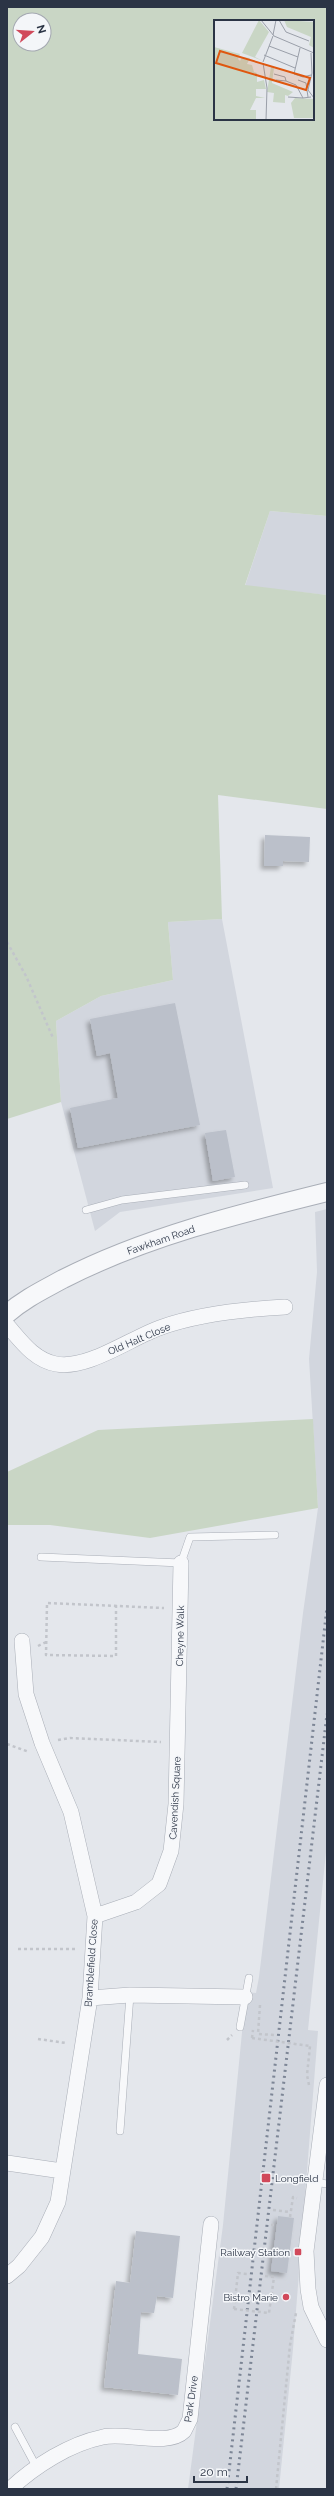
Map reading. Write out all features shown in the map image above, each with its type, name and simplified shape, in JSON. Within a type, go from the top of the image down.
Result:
[{"type":"street","name":"Fawkham Road","points":[[7,1314],[21,1301],[90,1266],[165,1237],[268,1206],[327,1192]]},
{"type":"street","name":"Old Halt Close","points":[[7,1325],[40,1359],[57,1364],[76,1364],[162,1326],[240,1309],[285,1307]]},
{"type":"street","name":"Cheyne Walk","points":[[178,1709],[181,1563]]},
{"type":"street","name":"Bramblefield Close","points":[[7,2276],[18,2266],[42,2237],[58,2202],[90,1998],[95,1916],[71,1812],[42,1743],[26,1694],[22,1641]]},
{"type":"street","name":"Cavendish Square","points":[[95,1916],[136,1902],[159,1884],[171,1851],[176,1804],[178,1709]]},
{"type":"street","points":[[90,1998],[130,1994],[244,1997]]},
{"type":"street","points":[[327,2085],[320,2183],[306,2251],[308,2289],[317,2322],[327,2340]]},
{"type":"street","points":[[7,2163],[62,2171]]},
{"type":"street","name":"Park Drive","points":[[10,2489],[37,2468],[70,2448],[103,2437],[128,2435],[166,2439],[176,2437],[184,2431],[190,2419],[211,2224]]},
{"type":"lane","points":[[86,1210],[122,1200],[245,1185]]},
{"type":"lane","points":[[41,1558],[181,1563],[190,1537],[275,1535]]},
{"type":"lane","points":[[240,2027],[244,1997],[249,1978]]},
{"type":"lane","points":[[120,2131],[130,1994]]},
{"type":"lane","points":[[15,2427],[37,2468]]},
{"type":"path","points":[[7,942],[26,976],[54,1038]]},
{"type":"path","points":[[116,1605],[116,1656],[46,1655],[47,1603],[116,1605],[180,1608]]},
{"type":"path","points":[[42,1743],[70,1738],[178,1743]]},
{"type":"path","points":[[18,1949],[93,1949]]},
{"type":"path","points":[[244,1997],[261,1998],[258,2034],[274,2035]]},
{"type":"path","points":[[252,2038],[310,2046],[307,2074]]},
{"type":"path","points":[[38,2039],[83,2045]]},
{"type":"path","points":[[273,2210],[290,2212]]},
{"type":"path","points":[[271,2225],[277,2225]]},
{"type":"path","points":[[247,2274],[238,2273],[234,2309],[269,2313],[274,2277],[265,2276]]},
{"type":"path","points":[[276,2489],[290,2345],[297,2306]]},
{"type":"shaded area","points":[[270,511],[327,516],[327,595],[245,586]]},
{"type":"shaded area","points":[[222,919],[273,1188],[120,1212],[95,1231],[61,1102],[56,1021],[101,996],[173,980],[168,922]]},
{"type":"shaded area","points":[[327,1209],[327,1842],[308,2030],[318,2031],[293,2349],[279,2489],[188,2489],[223,2225],[246,1992],[256,1993],[259,1977],[303,1613],[318,1508],[309,1359],[317,1272],[315,1212]]},
{"type":"green space","points":[[7,7],[327,7],[327,516],[270,511],[245,585],[327,595],[327,809],[218,795],[222,919],[168,922],[173,980],[101,996],[56,1021],[61,1102],[7,1119]]},
{"type":"green space","points":[[313,1419],[318,1508],[150,1538],[50,1525],[7,1525],[7,1472],[98,1430]]},
{"type":"building","points":[[265,835],[310,837],[309,862],[283,861],[283,866],[264,866]]},
{"type":"building","points":[[175,1003],[200,1125],[78,1148],[70,1108],[118,1098],[110,1053],[97,1056],[90,1019]]},
{"type":"building","points":[[226,1130],[235,1177],[213,1181],[205,1133]]},
{"type":"building","points":[[278,2216],[294,2218],[287,2273],[271,2271]]},
{"type":"building","points":[[136,2231],[180,2236],[173,2298],[157,2296],[154,2313],[141,2312],[138,2354],[182,2359],[178,2395],[104,2387],[116,2281],[130,2283]]},
{"type":"railway","points":[[227,2489],[327,1607]]},
{"type":"railway","points":[[236,2489],[327,1714]]},
{"type":"place","name":"Longfield","points":[[266,2178]]},
{"type":"place","name":"Railway Station","points":[[298,2252]]},
{"type":"place","name":"Bistro Marie","points":[[286,2297]]}]
